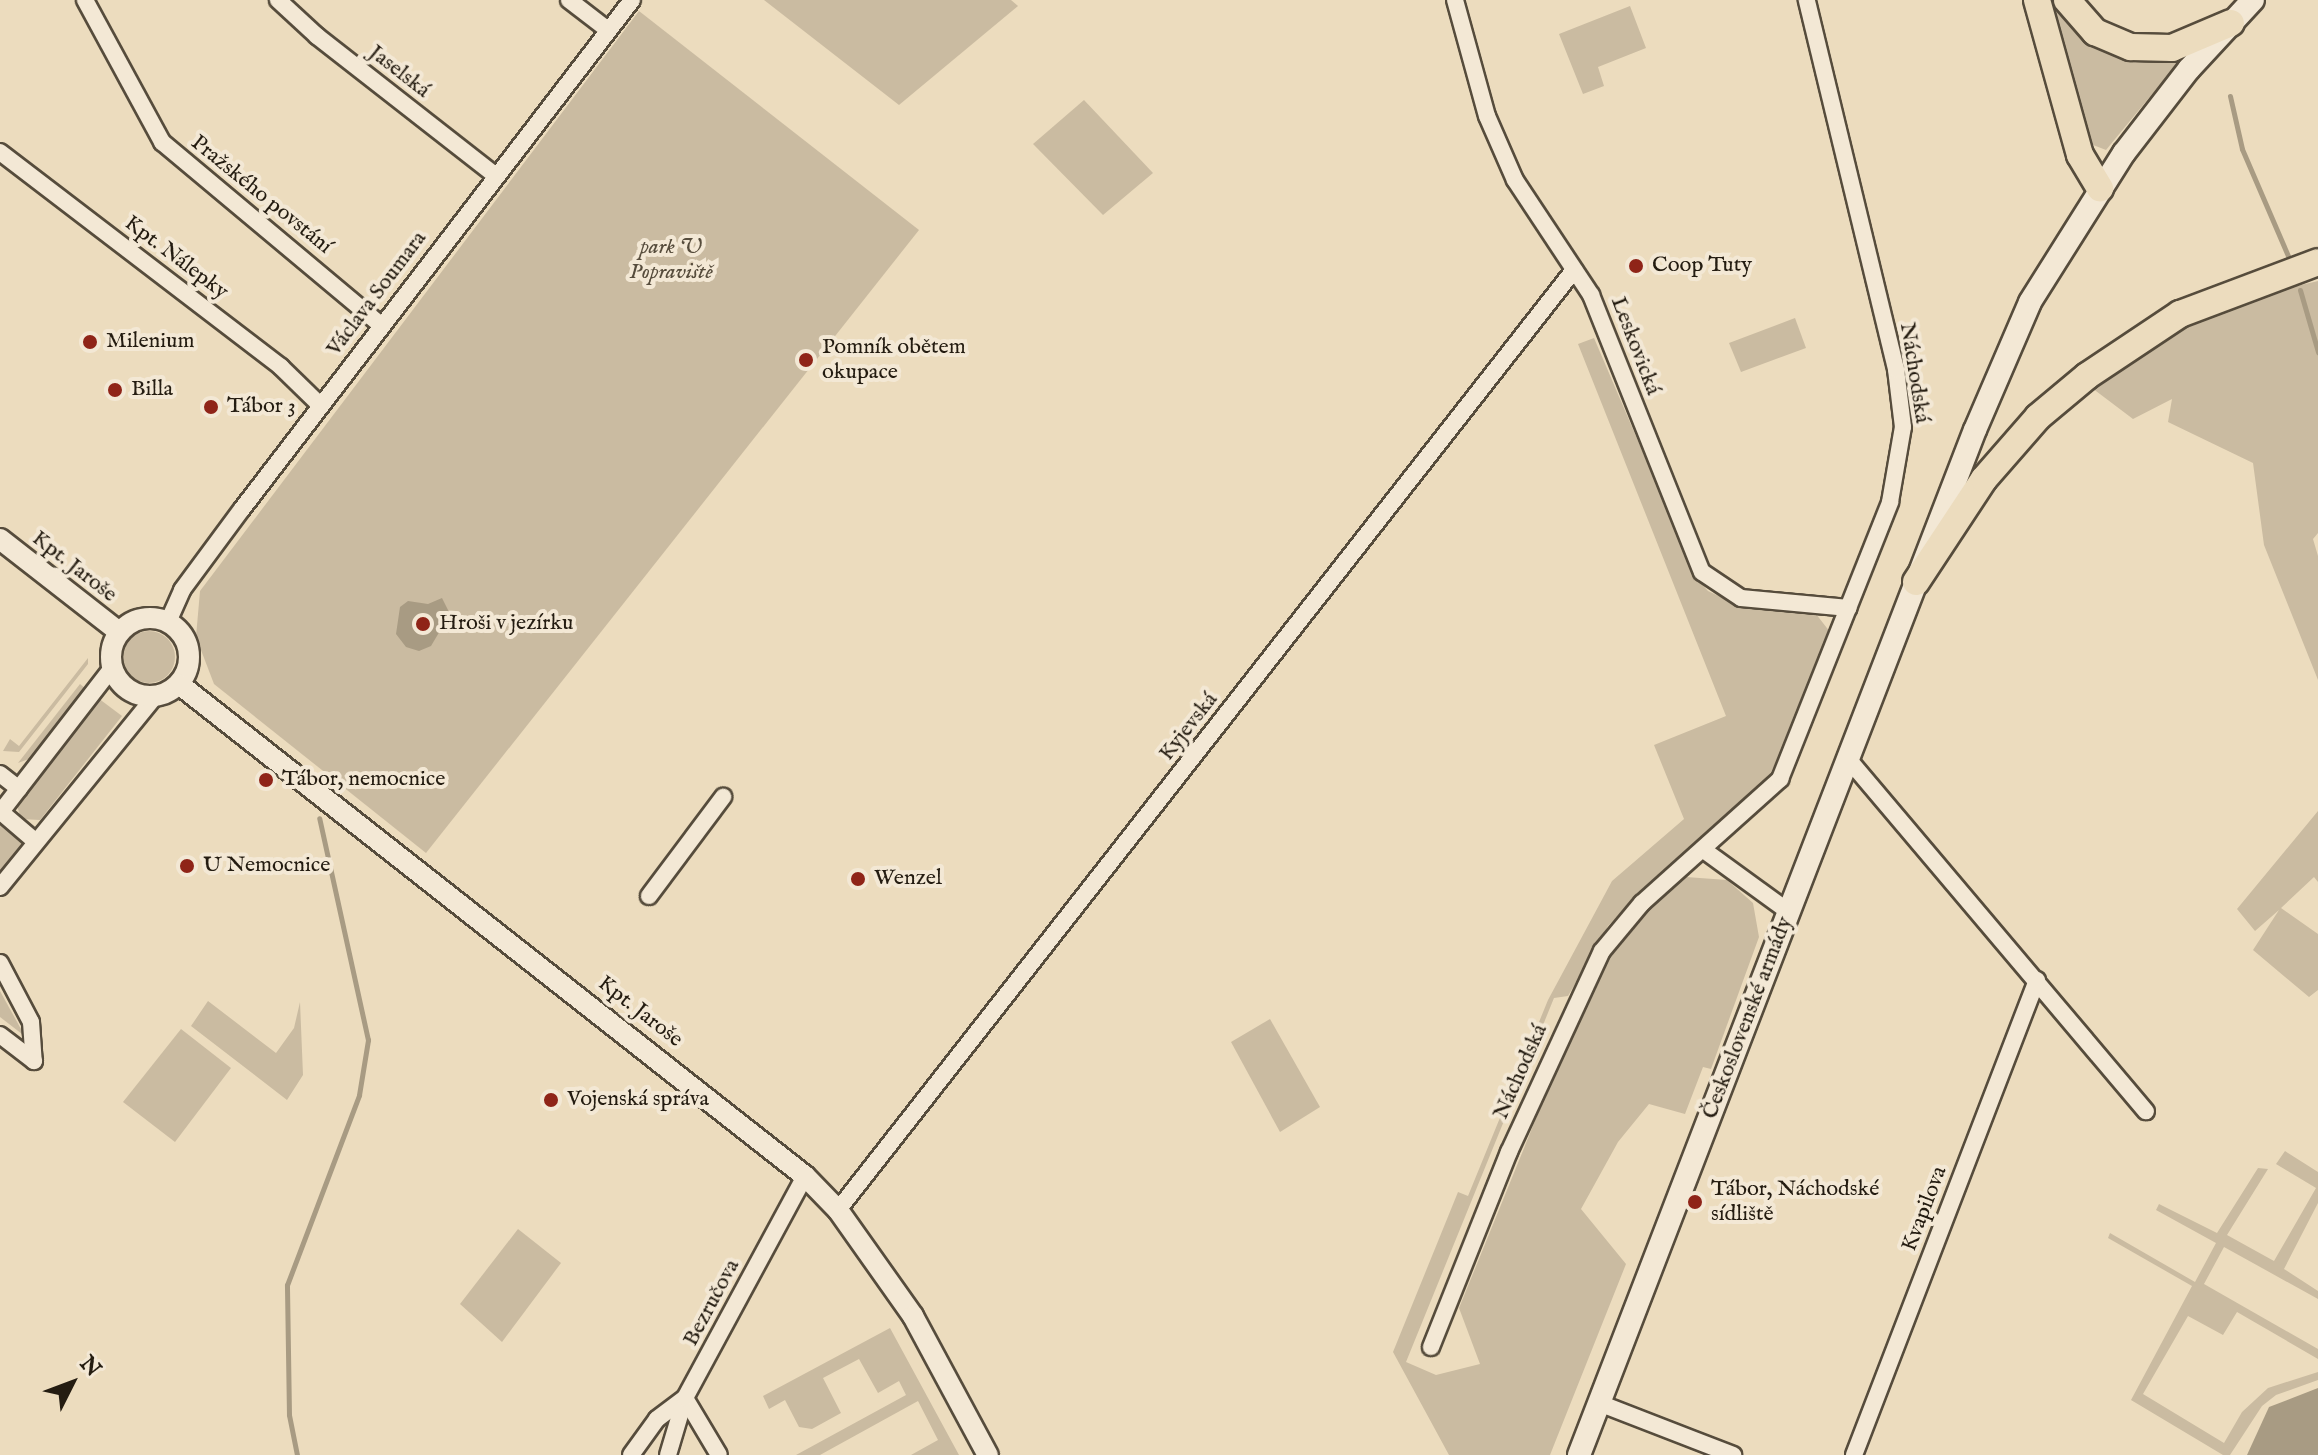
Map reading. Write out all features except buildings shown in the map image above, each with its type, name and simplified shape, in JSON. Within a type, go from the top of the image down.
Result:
[{"type":"main road","points":[[2037,0],[2080,155],[2100,188]]},
{"type":"main road","points":[[2067,0],[2095,32],[2131,47],[2172,48],[2231,23]]},
{"type":"main road","name":"Československé armády","points":[[1579,1455],[1916,582],[2030,302],[2100,188],[2181,79],[2253,0]]},
{"type":"main road","points":[[1916,582],[1984,479],[2038,417],[2087,376],[2180,314],[2318,262]]},
{"type":"street","name":"Pražského povstání","points":[[85,0],[162,142],[381,325]]},
{"type":"street","name":"Jaselská","points":[[278,0],[306,28],[496,176]]},
{"type":"street","points":[[569,0],[608,30]]},
{"type":"street","name":"Václava Soumara","points":[[168,622],[182,590],[320,405],[632,0]]},
{"type":"street","name":"Leskovická","points":[[1455,0],[1474,77],[1515,180],[1591,295],[1702,572],[1741,598],[1849,608]]},
{"type":"street","name":"Náchodská","points":[[1431,1347],[1509,1152],[1602,951],[1642,903],[1705,851],[1772,789],[1787,767],[1890,502],[1903,427],[1896,369],[1807,0]]},
{"type":"street","name":"Kpt. Nálepky","points":[[0,152],[281,367],[320,405]]},
{"type":"street","name":"Kyjevská","points":[[838,1210],[1574,270]]},
{"type":"street","name":"Kpt. Jaroše","points":[[0,539],[119,632]]},
{"type":"street","name":"Kpt. Jaroše","points":[[0,813],[112,668],[119,632],[142,619],[168,622]]},
{"type":"street","points":[[0,887],[155,696],[179,684],[189,650],[168,622]]},
{"type":"street","points":[[112,668],[133,693],[155,696]]},
{"type":"street","name":"Kpt. Jaroše","points":[[179,684],[805,1176],[838,1210],[913,1316],[988,1455]]},
{"type":"street","points":[[1849,760],[2146,1111]]},
{"type":"street","points":[[0,774],[19,789]]},
{"type":"street","points":[[649,896],[723,797]]},
{"type":"street","points":[[0,813],[36,842]]},
{"type":"street","points":[[1705,851],[1789,912]]},
{"type":"street","points":[[0,963],[31,1022],[34,1061],[0,1035]]},
{"type":"street","name":"Kvapilova","points":[[1854,1455],[2037,980]]},
{"type":"street","name":"Bezručova","points":[[668,1455],[685,1398],[805,1176]]},
{"type":"street","points":[[631,1455],[657,1419],[685,1398],[719,1455]]},
{"type":"street","points":[[1599,1403],[1733,1455]]},
{"type":"green space","points":[[764,0],[1011,0],[1018,6],[899,105]]},
{"type":"green space","points":[[2046,0],[2055,0],[2125,57],[2181,59],[2106,150],[2088,143]]},
{"type":"green space","points":[[1630,6],[1646,48],[1598,67],[1604,86],[1583,94],[1559,34]]},
{"type":"green space","name":"park U Popraviště","points":[[639,11],[919,230],[426,853],[214,684],[196,637],[200,591]]},
{"type":"green space","points":[[1084,100],[1153,173],[1103,215],[1033,144]]},
{"type":"green space","points":[[2318,281],[2318,533],[2313,539],[2318,556],[2318,680],[2264,545],[2253,463],[2168,422],[2172,399],[2133,419],[2092,388],[2164,338],[2263,294]]},
{"type":"green space","points":[[1795,318],[1806,348],[1741,372],[1729,343]]},
{"type":"green space","points":[[1594,338],[1697,579],[1708,591],[1742,607],[1816,614],[1830,632],[1799,716],[1765,784],[1642,889],[1608,926],[1568,996],[1554,998],[1406,1362],[1436,1375],[1480,1364],[1459,1308],[1598,966],[1641,912],[1686,877],[1727,880],[1753,903],[1759,937],[1711,1069],[1703,1067],[1685,1114],[1649,1104],[1618,1142],[1581,1209],[1626,1264],[1550,1455],[1449,1455],[1393,1352],[1458,1192],[1468,1196],[1548,1000],[1612,881],[1684,819],[1654,745],[1726,716],[1578,344]]},
{"type":"green space","points":[[149,631],[167,639],[175,657],[167,675],[149,683],[131,675],[123,657],[131,639]]},
{"type":"green space","points":[[88,658],[88,664],[19,752],[3,751],[10,739],[19,746]]},
{"type":"green space","points":[[80,684],[86,689],[34,757],[18,763]]},
{"type":"green space","points":[[98,698],[122,716],[40,820],[21,819],[16,802]]},
{"type":"green space","points":[[2318,811],[2318,882],[2314,877],[2281,908],[2318,934],[2318,990],[2309,997],[2253,950],[2279,910],[2255,931],[2237,909]]},
{"type":"green space","points":[[0,825],[22,843],[0,871]]},
{"type":"green space","points":[[0,991],[21,1029],[22,1034],[0,1017]]},
{"type":"green space","points":[[208,1001],[276,1053],[294,1028],[300,1002],[303,1075],[287,1100],[191,1026]]},
{"type":"green space","points":[[1270,1019],[1320,1107],[1280,1132],[1231,1042]]},
{"type":"green space","points":[[181,1029],[231,1068],[175,1142],[123,1102]]},
{"type":"green space","points":[[2285,1151],[2318,1172],[2318,1203],[2284,1269],[2318,1291],[2318,1299],[2224,1247],[2204,1284],[2318,1349],[2318,1359],[2237,1312],[2223,1335],[2188,1316],[2143,1394],[2224,1443],[2242,1412],[2268,1388],[2318,1372],[2318,1380],[2276,1395],[2262,1406],[2230,1455],[2223,1455],[2131,1400],[2192,1286],[2108,1238],[2110,1233],[2195,1282],[2216,1243],[2156,1210],[2159,1204],[2217,1233],[2258,1168],[2268,1169],[2227,1235],[2274,1261],[2316,1188],[2276,1164]]},
{"type":"green space","points":[[518,1229],[561,1263],[502,1342],[460,1304]]},
{"type":"green space","points":[[890,1328],[959,1455],[911,1455],[938,1440],[918,1401],[820,1455],[796,1455],[906,1395],[899,1381],[878,1393],[859,1359],[823,1378],[841,1413],[812,1429],[799,1427],[785,1400],[769,1409],[763,1396]]},
{"type":"shaded area","points":[[442,598],[450,614],[431,646],[419,651],[406,647],[396,634],[400,607],[408,601],[428,604]]},
{"type":"shaded area","points":[[2318,1388],[2318,1455],[2247,1455],[2269,1407]]},
{"type":"waterway","points":[[2230,96],[2242,149],[2289,258]]},
{"type":"waterway","points":[[2300,290],[2318,352]]},
{"type":"waterway","points":[[297,1455],[289,1415],[287,1285],[359,1095],[368,1040],[319,818]]},
{"type":"place","name":"Coop Tuty","points":[[1636,266]]},
{"type":"place","name":"Milenium","points":[[90,342]]},
{"type":"place","name":"Pomník obětem okupace","points":[[806,360]]},
{"type":"place","name":"Billa","points":[[115,390]]},
{"type":"place","name":"Tábor 3","points":[[211,407]]},
{"type":"place","name":"Hroši v jezírku","points":[[423,624]]},
{"type":"place","name":"Tábor, nemocnice","points":[[266,780]]},
{"type":"place","name":"U Nemocnice","points":[[187,866]]},
{"type":"place","name":"Wenzel","points":[[858,879]]},
{"type":"place","name":"Vojenská správa","points":[[551,1100]]},
{"type":"place","name":"Tábor, Náchodské sídliště","points":[[1695,1202]]}]
